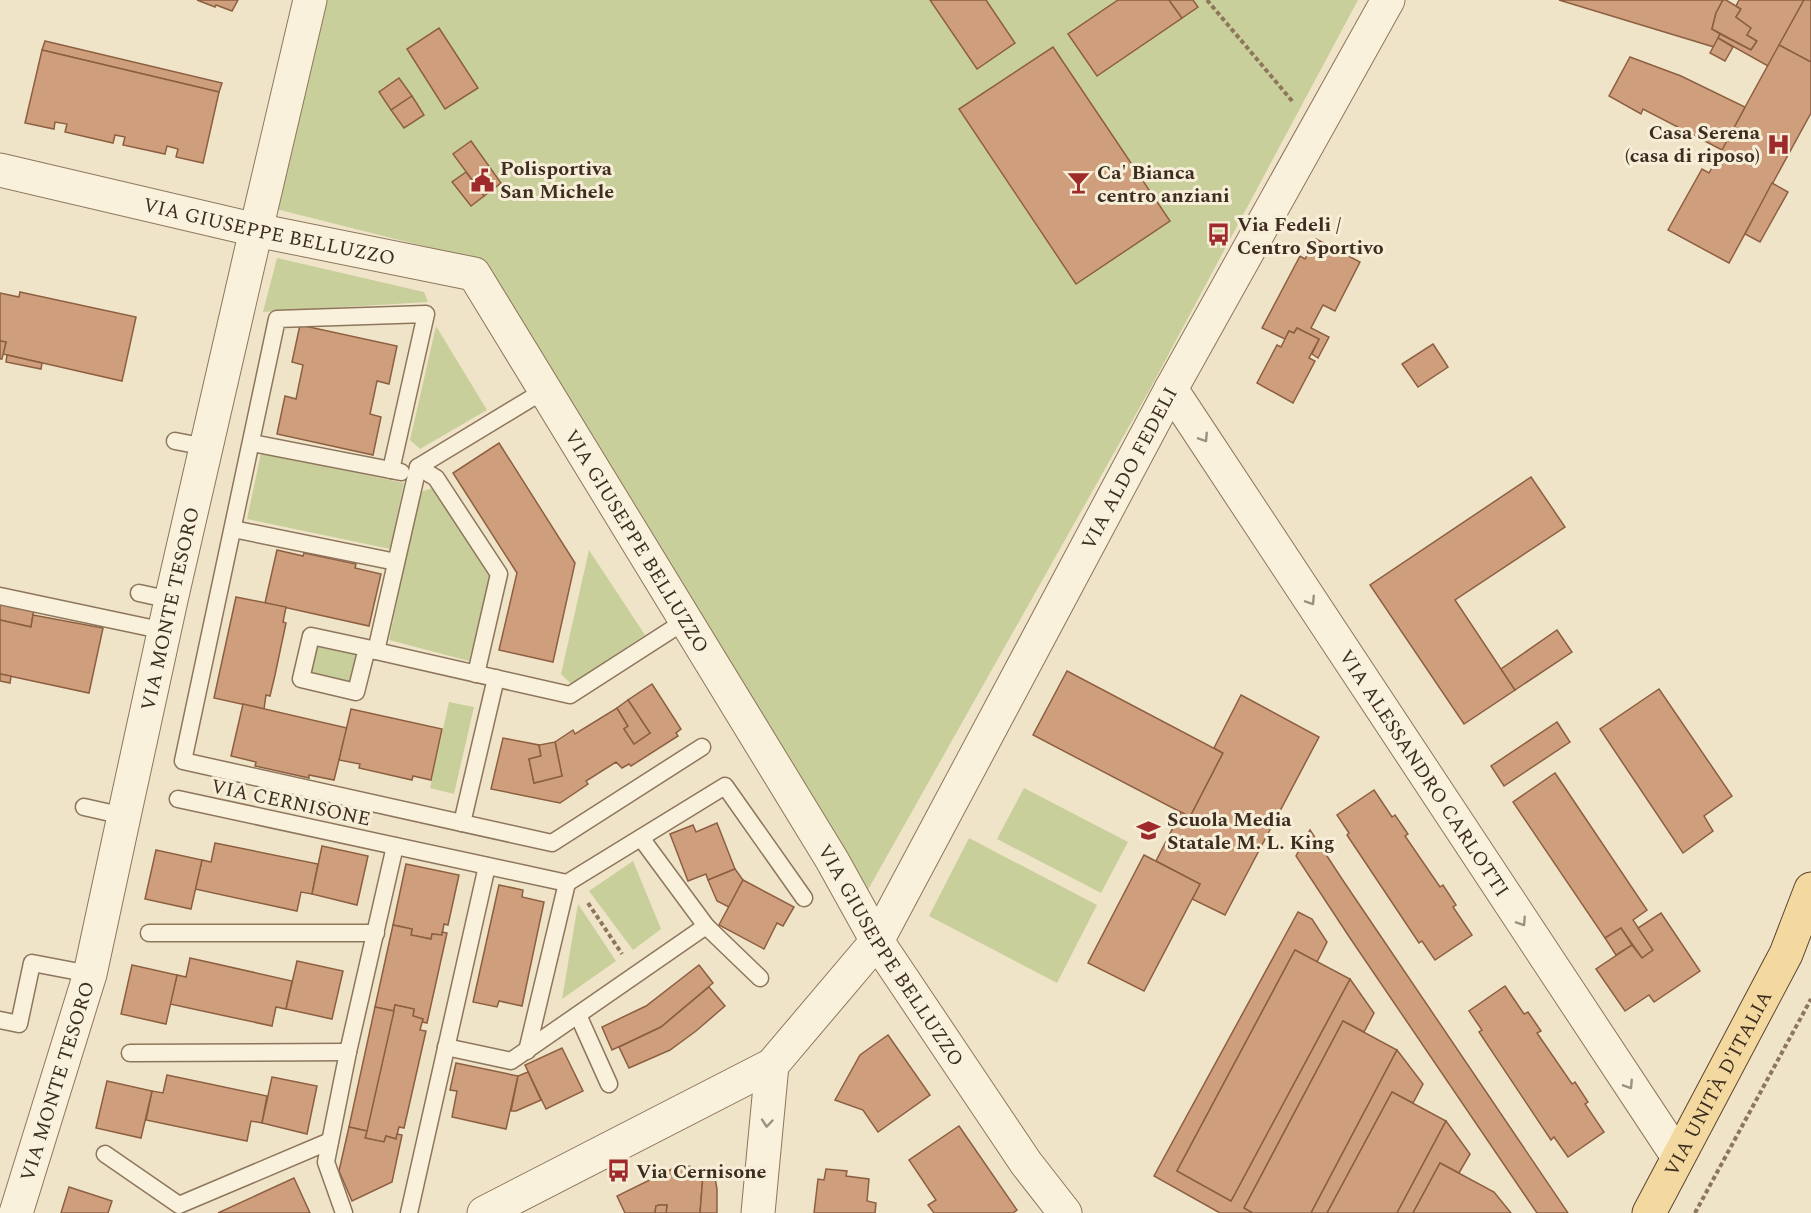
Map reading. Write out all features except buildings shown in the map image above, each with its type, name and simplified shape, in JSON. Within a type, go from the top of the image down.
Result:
[{"type":"main road","name":"VIA UNITÀ D'ITALIA","points":[[1649,1213],[1786,954],[1811,889]]},
{"type":"main road","name":"VIA UNITÀ D'ITALIA","points":[[1786,954],[1811,921]]},
{"type":"street","name":"VIA MONTE TESORO","points":[[16,1213],[90,974],[168,616],[191,444],[256,230],[310,0]]},
{"type":"street","name":"VIA ALDO FEDELI","points":[[772,1065],[877,941],[1172,389],[1388,0]]},
{"type":"street","name":"VIA GIUSEPPE BELLUZZO","points":[[0,170],[256,230],[474,274],[832,860],[877,941],[1026,1163],[1065,1213]]},
{"type":"street","name":"VIA ALESSANDRO CARLOTTI","points":[[1172,389],[1678,1157]]},
{"type":"street","points":[[484,1213],[772,1065]]},
{"type":"street","points":[[758,1213],[772,1065]]},
{"type":"lane","points":[[391,470],[426,314],[278,320],[183,761],[552,843],[702,747]]},
{"type":"lane","points":[[544,390],[417,471],[396,562],[371,650],[570,695],[685,621]]},
{"type":"lane","points":[[252,443],[391,470],[417,471],[436,478],[499,574],[476,674]]},
{"type":"lane","points":[[233,529],[396,562]]},
{"type":"lane","points":[[139,593],[168,616]]},
{"type":"lane","points":[[0,596],[168,616]]},
{"type":"lane","points":[[462,823],[496,678]]},
{"type":"lane","points":[[527,1051],[570,881],[725,786],[804,898]]},
{"type":"lane","name":"VIA CERNISONE","points":[[178,799],[487,866],[570,881]]},
{"type":"lane","points":[[84,807],[123,816]]},
{"type":"lane","points":[[641,838],[705,926],[760,978]]},
{"type":"lane","points":[[344,1213],[326,1162],[348,1052],[395,846]]},
{"type":"lane","points":[[409,1213],[487,866]]},
{"type":"lane","points":[[446,1047],[511,1061],[705,926]]},
{"type":"lane","points":[[149,933],[376,933]]},
{"type":"lane","points":[[0,1020],[19,1024],[33,963],[90,974]]},
{"type":"lane","points":[[578,1015],[609,1083]]},
{"type":"lane","points":[[130,1053],[348,1052]]},
{"type":"lane","points":[[105,1154],[181,1209],[330,1141]]},
{"type":"path","points":[[1207,0],[1295,104]]},
{"type":"path","points":[[570,881],[636,975]]},
{"type":"path","points":[[1695,1213],[1811,999]]},
{"type":"green space","points":[[321,0],[1358,0],[1150,389],[856,911],[460,261],[423,246],[276,209]]},
{"type":"green space","points":[[277,258],[424,292],[428,302],[263,312]]},
{"type":"green space","points":[[436,326],[487,410],[420,449],[410,440]]},
{"type":"green space","points":[[261,453],[404,483],[390,549],[247,519]]},
{"type":"green space","points":[[433,488],[490,575],[469,661],[389,640],[420,492]]},
{"type":"green space","points":[[589,550],[645,635],[571,684],[561,674]]},
{"type":"green space","points":[[314,640],[362,651],[353,688],[305,677]]},
{"type":"green space","points":[[449,702],[474,707],[454,794],[430,788]]},
{"type":"green space","points":[[1024,788],[1128,842],[1101,893],[997,839]]},
{"type":"green space","points":[[969,838],[1097,905],[1057,983],[929,916]]},
{"type":"green space","points":[[633,861],[661,929],[633,950],[589,891]]},
{"type":"green space","points":[[578,904],[616,961],[562,999]]},
{"type":"place","name":"Casa Serena (casa di riposo)","points":[[1778,144]]},
{"type":"place","name":"Polisportiva San Michele","points":[[482,180]]},
{"type":"place","name":"Ca' Bianca centro anziani","points":[[1079,183]]},
{"type":"place","name":"Via Fedeli / Centro Sportivo","points":[[1219,235]]},
{"type":"place","name":"Scuola Media Statale M. L. King","points":[[1149,830]]},
{"type":"place","name":"Via Cernisone","points":[[618,1171]]}]
